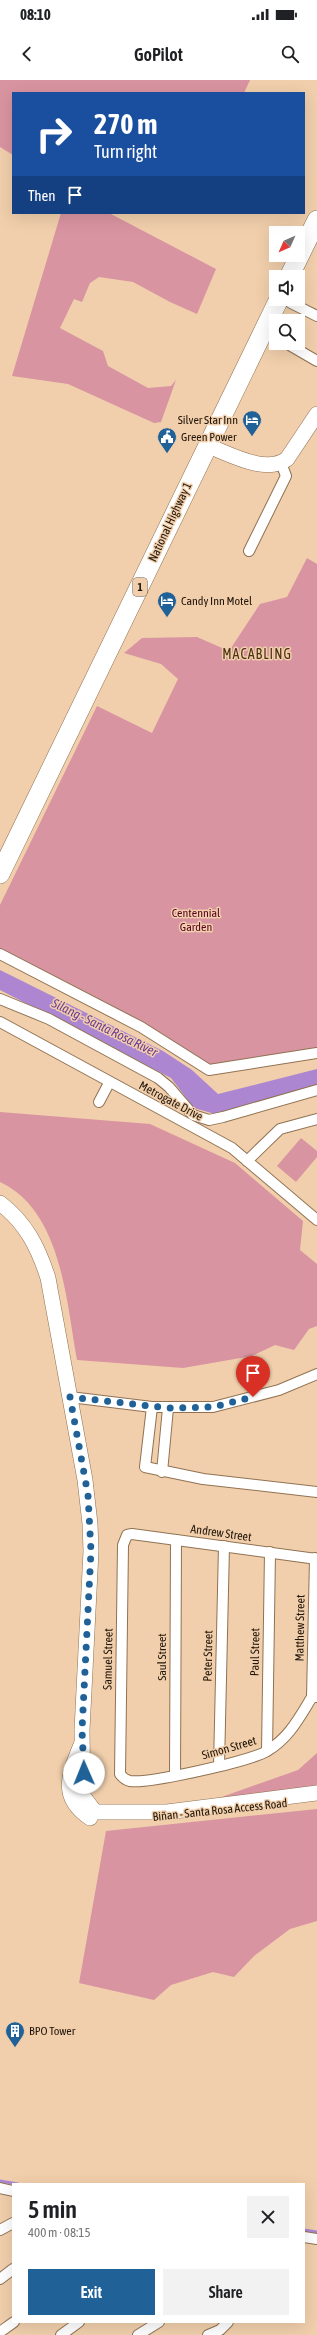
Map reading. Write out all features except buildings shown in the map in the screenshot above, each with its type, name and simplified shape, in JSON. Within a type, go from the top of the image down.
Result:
[{"type":"highway","points":[[292,270],[317,220]]},
{"type":"highway","name":"National Highway 1","points":[[0,874],[206,445],[269,336]]},
{"type":"main road","points":[[206,445],[260,464],[281,463],[286,459],[317,414]]},
{"type":"main road","name":"Biñan - Santa Rosa Access Road","points":[[0,1203],[23,1225],[41,1257],[48,1278],[88,1495],[91,1551],[83,1742],[68,1784],[71,1797],[80,1811],[92,1819],[192,1816],[317,1793]]},
{"type":"main road","name":"Biñan - Santa Rosa Access Road","points":[[276,1801],[317,1799]]},
{"type":"street","points":[[296,306],[317,316]]},
{"type":"street","points":[[298,350],[317,361]]},
{"type":"street","points":[[249,551],[286,476],[281,463]]},
{"type":"street","points":[[0,954],[141,1027],[209,1070],[317,1052]]},
{"type":"street","points":[[0,999],[49,1019],[158,1078],[169,1087],[193,1115],[201,1118],[209,1120],[223,1117],[317,1090]]},
{"type":"street","name":"Metrogate Drive","points":[[0,1022],[109,1083],[232,1148],[316,1218]]},
{"type":"street","points":[[99,1102],[109,1083]]},
{"type":"street","points":[[246,1161],[280,1129],[317,1119]]},
{"type":"street","points":[[70,1397],[152,1407],[213,1407],[279,1390],[317,1374]]},
{"type":"street","points":[[152,1407],[144,1463],[145,1468],[203,1480],[317,1492]]},
{"type":"street","points":[[162,1472],[168,1408]]},
{"type":"street","name":"Andrew Street","points":[[124,1538],[132,1534],[316,1559]]},
{"type":"street","name":"Samuel Street","points":[[123,1778],[119,1770],[124,1538]]},
{"type":"street","name":"Saul Street","points":[[175,1775],[176,1540]]},
{"type":"street","name":"Peter Street","points":[[219,1766],[224,1546]]},
{"type":"street","name":"Paul Street","points":[[267,1751],[270,1552]]},
{"type":"street","name":"Matthew Street","points":[[315,1697],[316,1559]]},
{"type":"street","name":"Simon Street","points":[[123,1778],[132,1782],[175,1775],[219,1766],[267,1751],[290,1732],[315,1697]]},
{"type":"street","points":[[0,2188],[12,2190]]},
{"type":"street","points":[[0,2230],[12,2224]]},
{"type":"street","points":[[305,2237],[317,2239]]},
{"type":"street","points":[[0,2279],[12,2270]]},
{"type":"street","points":[[0,2332],[13,2323]]},
{"type":"street","points":[[61,2335],[78,2323]]},
{"type":"street","points":[[141,2334],[158,2323]]},
{"type":"street","points":[[208,2335],[220,2330],[227,2323]]},
{"type":"green space","points":[[0,80],[250,80],[244,92],[12,92],[12,154],[0,147]]},
{"type":"green space","points":[[61,214],[111,214],[216,269],[197,314],[170,302],[133,282],[99,277],[90,283],[82,302],[74,299],[60,328],[103,351],[108,366],[148,388],[171,386],[176,380],[161,422],[154,423],[68,384],[12,376]]},
{"type":"green space","name":"Centennial Garden","points":[[307,558],[317,564],[317,1053],[213,1067],[0,948],[0,905],[97,706],[152,733],[178,679],[161,664],[124,653],[142,638],[197,637],[229,651],[260,604],[287,597]]},
{"type":"green space","points":[[0,1112],[150,1124],[235,1163],[303,1221],[300,1250],[317,1264],[317,1326],[309,1329],[294,1350],[275,1345],[252,1356],[183,1368],[77,1360],[64,1285],[58,1260],[49,1236],[37,1214],[21,1196],[0,1182]]},
{"type":"green space","points":[[301,1138],[317,1151],[317,1157],[296,1182],[277,1166]]},
{"type":"green space","points":[[317,1753],[317,1786],[216,1799],[298,1770]]},
{"type":"green space","points":[[317,1809],[317,1921],[290,1929],[254,1956],[234,1977],[213,1972],[171,1985],[154,2000],[79,1983],[106,1831]]},
{"type":"water","name":"Silang - Santa Rosa River","points":[[0,970],[163,1051],[192,1070],[218,1094],[317,1069],[317,1087],[215,1114],[194,1108],[171,1078],[0,990]]},
{"type":"waterway","points":[[0,2181],[12,2183]]},
{"type":"waterway","points":[[305,2230],[317,2232]]},
{"type":"place","name":"Silver Star Inn","points":[[252,437]]},
{"type":"place","name":"Green Power","points":[[167,454]]},
{"type":"place","name":"Candy Inn Motel","points":[[167,618]]},
{"type":"place","name":"BPO Tower","points":[[15,2048]]},
{"type":"district","name":"MACABLING","points":[[257,654]]},
{"type":"route","points":[[84,1773],[82,1730],[91,1551],[90,1524],[88,1495],[70,1397],[168,1408],[213,1407],[253,1397]]}]
